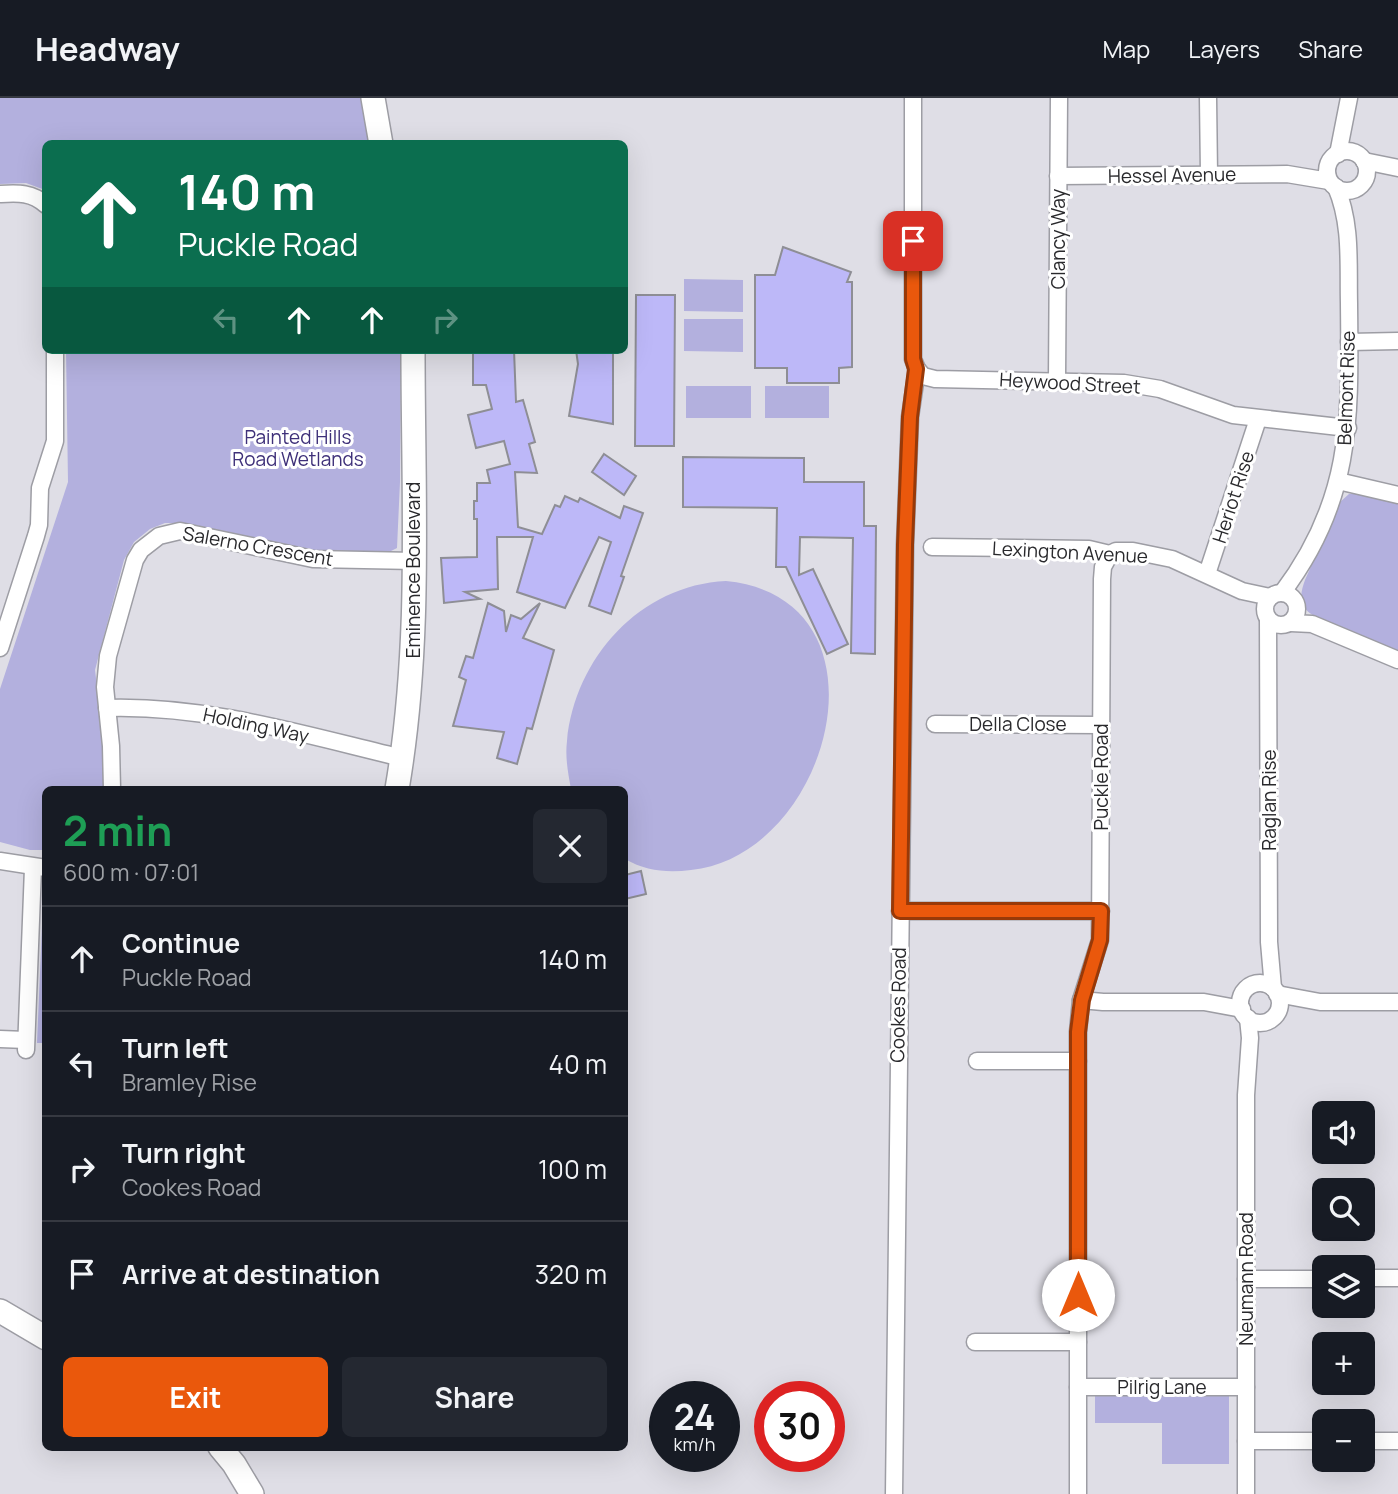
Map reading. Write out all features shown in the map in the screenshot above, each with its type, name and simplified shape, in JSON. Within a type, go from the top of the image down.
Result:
[{"type":"street","points":[[373,98],[380,140]]},
{"type":"street","name":"Cookes Road","points":[[894,1494],[905,545],[910,417],[916,369],[913,359],[913,98]]},
{"type":"street","name":"Clancy Way","points":[[1057,380],[1059,98]]},
{"type":"street","points":[[1208,98],[1209,174]]},
{"type":"street","points":[[1348,104],[1361,158],[1366,167],[1362,184]]},
{"type":"street","points":[[1348,104],[1327,175],[1333,184],[1347,191],[1398,169]]},
{"type":"street","points":[[1333,158],[1348,151],[1361,158],[1398,169]]},
{"type":"street","name":"Hessel Avenue","points":[[1287,174],[1333,158]]},
{"type":"street","name":"Hessel Avenue","points":[[1058,176],[1287,174],[1333,184]]},
{"type":"street","name":"Belmont Rise","points":[[1281,610],[1330,506],[1338,481],[1348,428],[1348,242],[1344,211],[1333,184]]},
{"type":"street","name":"Belmont Rise","points":[[1348,242],[1362,184]]},
{"type":"street","points":[[0,194],[26,194],[42,202]]},
{"type":"street","points":[[1349,342],[1398,341]]},
{"type":"street","points":[[0,648],[39,525],[40,488],[55,441],[55,354]]},
{"type":"street","name":"Eminence Boulevard","points":[[397,786],[413,652],[413,354]]},
{"type":"street","name":"Heywood Street","points":[[916,369],[923,376],[935,379],[1102,381],[1143,386],[1179,395],[1222,412],[1258,419],[1348,428]]},
{"type":"street","name":"Heriot Rise","points":[[1207,575],[1258,419]]},
{"type":"street","points":[[1338,481],[1398,495]]},
{"type":"street","name":"Salerno Crescent","points":[[112,786],[105,671],[135,560],[141,550],[159,536],[180,531],[313,559],[415,561]]},
{"type":"street","name":"Lexington Avenue","points":[[932,547],[1089,549],[1110,554],[1124,550],[1172,559],[1312,624],[1398,660]]},
{"type":"street","name":"Puckle Road","points":[[1078,1494],[1078,1061],[1082,1000],[1098,954],[1101,911],[1102,579],[1103,567],[1110,554]]},
{"type":"street","name":"Raglan Rise","points":[[1275,991],[1269,942],[1270,659],[1281,610]]},
{"type":"street","name":"Holding Way","points":[[107,708],[140,707],[198,712],[402,758]]},
{"type":"street","name":"Della Close","points":[[935,724],[1101,725]]},
{"type":"street","points":[[0,861],[39,868],[26,1045],[0,1039]]},
{"type":"street","points":[[900,911],[1101,911]]},
{"type":"street","name":"Raglan Rise","points":[[1250,986],[1269,942]]},
{"type":"street","points":[[1204,1002],[1260,983],[1275,991],[1320,1002],[1398,1002]]},
{"type":"street","points":[[1245,1014],[1241,999],[1250,986]]},
{"type":"street","points":[[1270,1019],[1279,1005],[1275,991]]},
{"type":"street","points":[[1082,1000],[1204,1002],[1245,1014],[1253,1021],[1270,1019],[1320,1002]]},
{"type":"street","name":"Neumann Road","points":[[1245,1014],[1250,1038],[1246,1095],[1246,1494]]},
{"type":"street","name":"Neumann Road","points":[[1249,1065],[1270,1019]]},
{"type":"street","points":[[977,1061],[1078,1061]]},
{"type":"street","points":[[1375,1279],[1398,1278]]},
{"type":"street","points":[[1247,1279],[1312,1279]]},
{"type":"street","points":[[0,1311],[42,1336]]},
{"type":"street","points":[[975,1342],[1078,1342]]},
{"type":"street","name":"Pilrig Lane","points":[[1078,1387],[1246,1387]]},
{"type":"street","points":[[1246,1441],[1312,1441]]},
{"type":"street","points":[[1375,1441],[1398,1441]]},
{"type":"street","points":[[223,1451],[252,1494]]},
{"type":"green space","points":[[0,98],[362,98],[369,140],[42,140],[42,189],[26,183],[0,184]]},
{"type":"green space","points":[[684,279],[743,280],[743,312],[684,311]]},
{"type":"green space","points":[[684,319],[743,319],[743,352],[684,351]]},
{"type":"green space","name":"Painted Hills Road Wetlands","points":[[66,354],[401,354],[397,548],[391,551],[315,551],[186,523],[165,523],[150,529],[134,542],[124,560],[95,670],[103,736],[104,786],[42,786],[42,850],[30,850],[0,842],[0,689],[68,482]]},
{"type":"green space","points":[[686,386],[751,386],[751,418],[686,418]]},
{"type":"green space","points":[[765,386],[829,386],[829,418],[765,418]]},
{"type":"green space","points":[[1349,494],[1361,494],[1398,504],[1398,654],[1320,620],[1302,603],[1305,580],[1339,503]]},
{"type":"green space","points":[[726,581],[780,598],[813,631],[828,676],[826,726],[809,776],[780,821],[740,854],[691,870],[649,869],[628,860],[628,786],[570,786],[566,747],[573,710],[583,682],[598,655],[617,631],[640,611],[666,596],[695,586]]},
{"type":"green space","points":[[42,926],[42,1043],[37,1043]]},
{"type":"green space","points":[[1095,1395],[1229,1395],[1229,1464],[1162,1464],[1162,1423],[1095,1423]]},
{"type":"building","points":[[783,247],[851,272],[847,282],[852,282],[852,367],[839,368],[839,383],[787,383],[787,368],[755,368],[755,275],[775,275]]},
{"type":"building","points":[[636,295],[675,295],[674,446],[635,446]]},
{"type":"building","points":[[473,354],[514,354],[516,402],[523,400],[535,442],[529,444],[537,473],[515,472],[518,527],[542,534],[555,505],[560,507],[565,496],[578,502],[580,498],[620,518],[624,506],[643,513],[611,614],[589,606],[611,542],[599,537],[565,608],[517,592],[533,537],[497,537],[498,589],[465,592],[480,599],[444,603],[441,558],[477,557],[474,501],[477,501],[477,483],[490,483],[487,470],[510,464],[504,441],[476,448],[468,415],[492,409],[486,385],[473,385]]},
{"type":"building","points":[[577,354],[613,354],[613,424],[569,416],[578,364]]},
{"type":"building","points":[[604,454],[636,476],[624,495],[592,472]]},
{"type":"building","points":[[683,457],[804,458],[804,482],[864,482],[864,526],[876,526],[875,654],[851,653],[853,538],[800,537],[799,575],[813,569],[848,644],[827,654],[786,567],[776,567],[777,508],[683,507]]},
{"type":"building","points":[[488,603],[504,611],[506,632],[511,615],[521,619],[540,603],[523,638],[554,650],[532,729],[527,728],[517,764],[497,758],[504,732],[453,726],[466,680],[459,677],[466,656],[473,658]]},
{"type":"building","points":[[641,871],[646,894],[628,898],[628,874]]},
{"type":"route","points":[[913,241],[913,359],[916,369],[910,417],[905,545],[900,911],[1101,911],[1098,954],[1079,1015],[1078,1295]]}]
